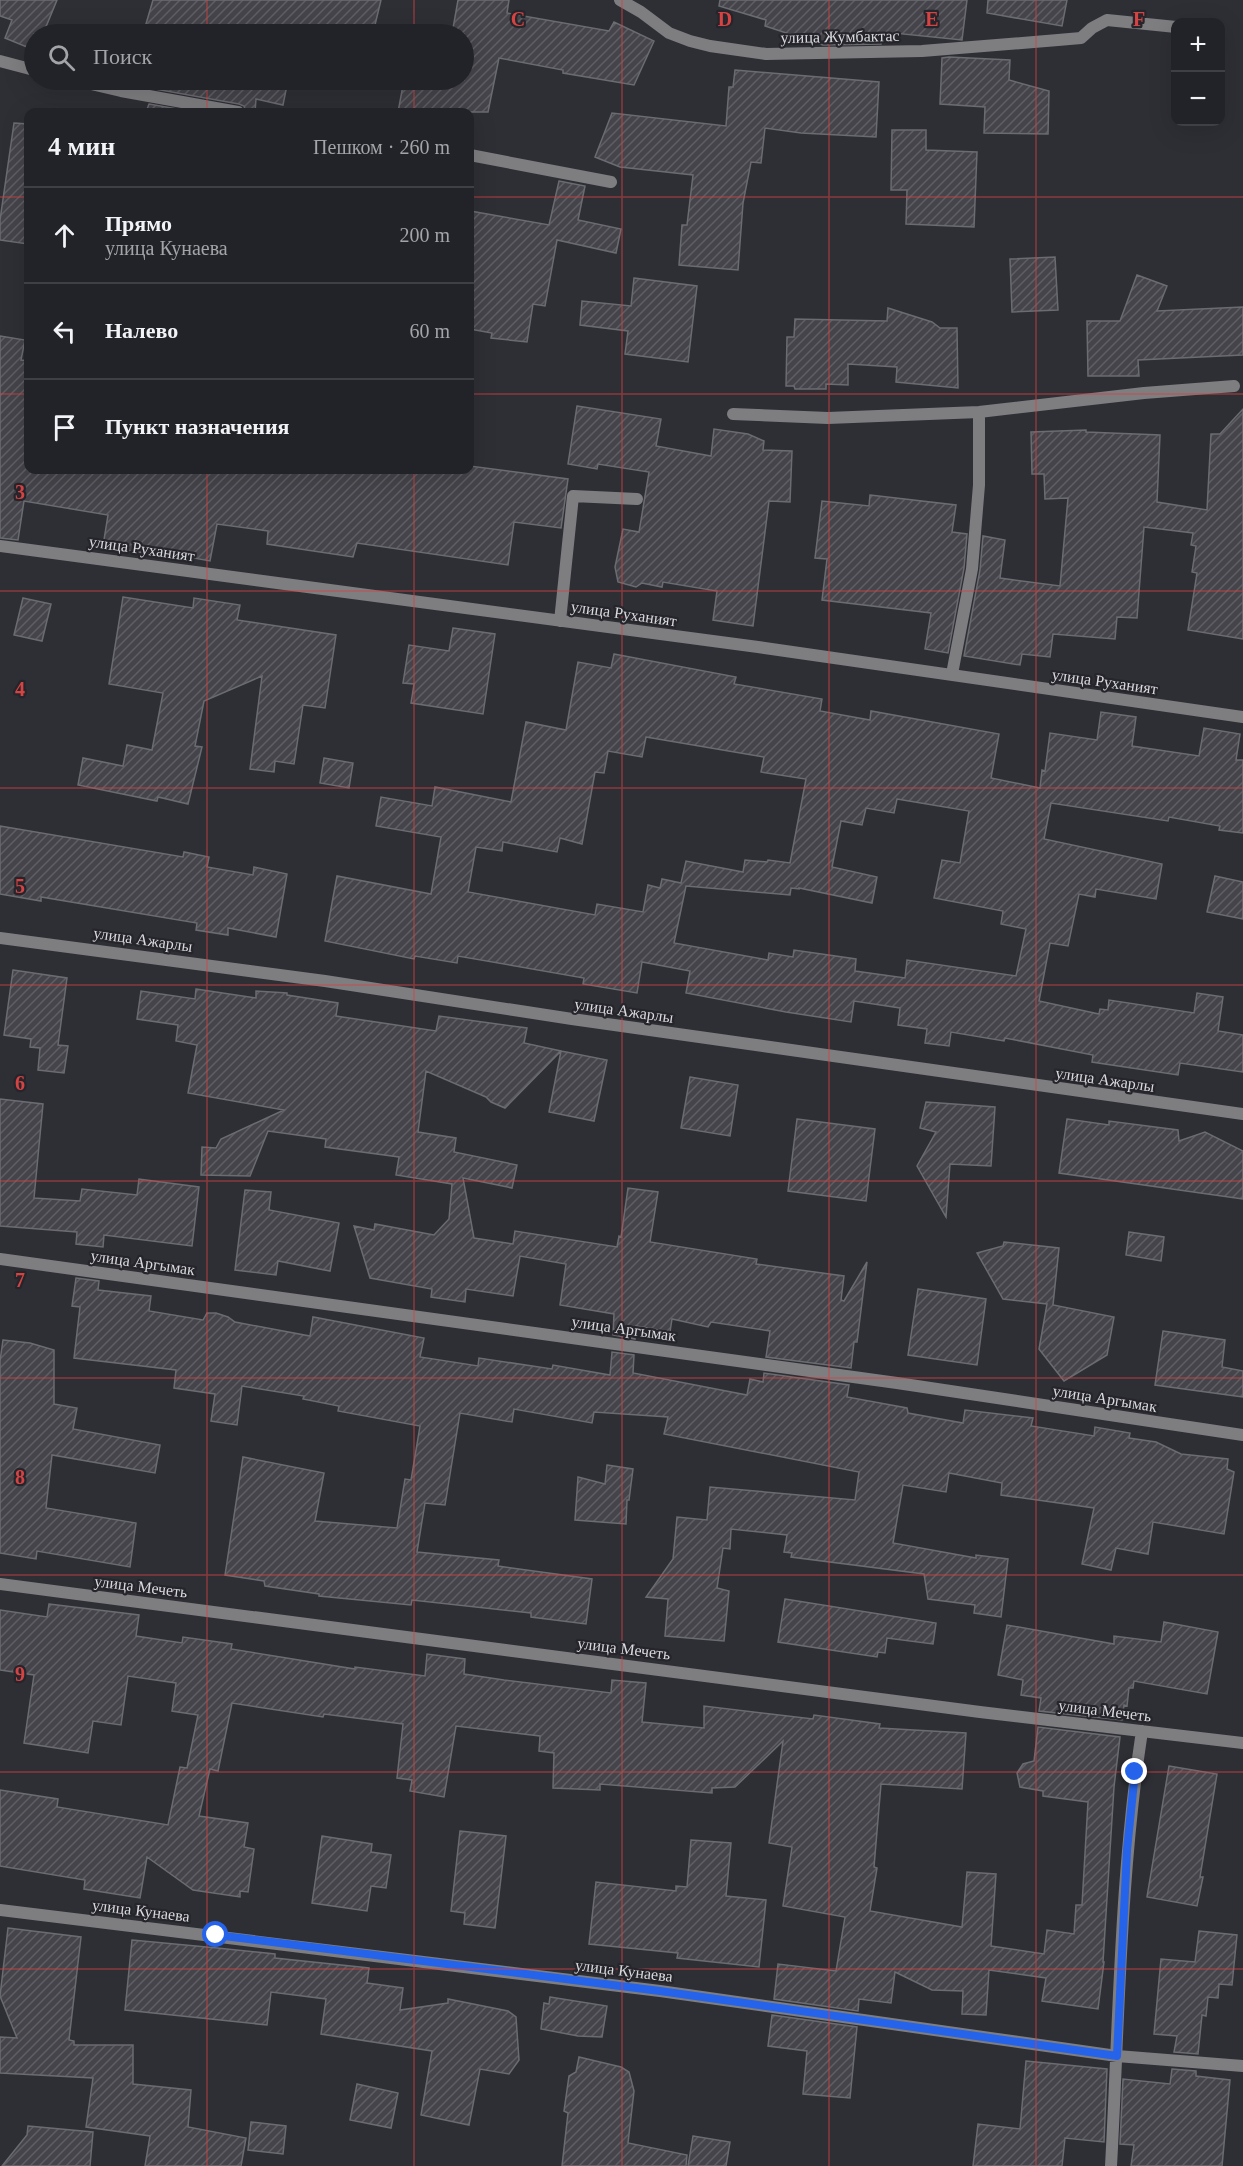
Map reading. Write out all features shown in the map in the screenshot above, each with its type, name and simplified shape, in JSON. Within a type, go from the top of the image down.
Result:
[{"type":"street","name":"улица Жумбактас","points":[[620,0],[669,33],[690,41],[766,54],[922,51],[1082,38],[1092,27],[1107,20],[1171,26]]},
{"type":"street","points":[[0,61],[24,67]]},
{"type":"street","points":[[117,90],[215,108]]},
{"type":"street","points":[[474,156],[611,182]]},
{"type":"street","points":[[733,414],[828,418],[979,412],[1144,393],[1234,386]]},
{"type":"street","points":[[952,674],[972,569],[979,484],[979,412]]},
{"type":"street","points":[[560,621],[573,496],[637,499]]},
{"type":"street","name":"улица Руханият","points":[[0,546],[952,674],[1243,717]]},
{"type":"street","name":"улица Ажарлы","points":[[0,938],[325,981],[572,1019],[1243,1114]]},
{"type":"street","name":"улица Аргымак","points":[[0,1259],[897,1383],[1243,1435]]},
{"type":"street","name":"улица Мечеть","points":[[0,1584],[968,1710],[1243,1743]]},
{"type":"street","points":[[1111,2166],[1127,1850],[1132,1793],[1142,1731]]},
{"type":"street","name":"улица Кунаева","points":[[0,1910],[660,1991],[1117,2056],[1243,2066]]},
{"type":"building","points":[[0,0],[57,0],[47,24],[24,24],[24,46],[5,38],[12,20],[0,16]]},
{"type":"building","points":[[153,0],[381,0],[375,24],[146,24]]},
{"type":"building","points":[[458,0],[509,0],[507,13],[609,31],[614,22],[654,41],[634,85],[563,73],[563,70],[499,58],[488,112],[474,112],[474,108],[399,108],[402,90],[474,90],[474,24],[454,24]]},
{"type":"building","points":[[720,0],[967,0],[962,40],[894,33],[894,41],[881,40],[881,44],[823,45],[765,26],[766,20],[719,6]]},
{"type":"building","points":[[988,0],[1067,0],[1062,26],[987,13]]},
{"type":"building","points":[[942,58],[1010,60],[1009,80],[1049,91],[1048,134],[984,133],[985,107],[940,104]]},
{"type":"building","points":[[735,70],[879,82],[876,137],[801,133],[765,128],[761,163],[751,162],[743,203],[738,270],[679,265],[682,225],[687,225],[693,175],[620,167],[595,157],[612,113],[726,126],[729,87],[733,87]]},
{"type":"building","points":[[160,90],[286,90],[283,105],[256,99],[255,108],[245,108],[239,104]]},
{"type":"building","points":[[149,104],[172,108],[148,108]]},
{"type":"building","points":[[14,123],[24,124],[24,243],[0,240],[0,220]]},
{"type":"building","points":[[892,130],[926,130],[926,150],[977,152],[974,227],[906,224],[907,190],[891,190]]},
{"type":"building","points":[[559,181],[585,186],[578,220],[621,229],[616,253],[557,240],[545,306],[533,304],[527,342],[491,338],[492,333],[474,330],[474,212],[549,225]]},
{"type":"building","points":[[1055,257],[1058,310],[1012,312],[1010,259]]},
{"type":"building","points":[[1137,275],[1167,286],[1157,311],[1243,307],[1243,355],[1138,360],[1139,376],[1088,376],[1087,321],[1120,321]]},
{"type":"building","points":[[634,278],[697,286],[688,362],[625,354],[628,331],[580,325],[582,301],[631,306]]},
{"type":"building","points":[[888,308],[932,322],[940,328],[957,328],[958,388],[896,382],[897,367],[848,364],[848,385],[826,384],[826,389],[795,389],[794,386],[786,386],[787,337],[794,337],[795,319],[887,321]]},
{"type":"building","points":[[0,336],[24,340],[21,360],[24,360],[24,474],[474,474],[474,467],[568,479],[561,528],[514,522],[508,565],[357,543],[353,557],[267,544],[268,531],[217,524],[210,561],[150,550],[149,554],[103,546],[108,515],[24,501],[18,540],[0,538]]},
{"type":"building","points":[[577,406],[661,419],[656,446],[711,456],[714,429],[748,434],[764,441],[763,450],[792,451],[790,502],[769,501],[753,626],[713,620],[717,591],[663,582],[662,587],[642,583],[636,587],[618,582],[615,567],[623,529],[639,532],[649,472],[598,464],[597,469],[568,464]]},
{"type":"building","points":[[1243,409],[1243,639],[1188,630],[1197,573],[1192,572],[1196,546],[1191,545],[1193,533],[1144,527],[1137,618],[1117,617],[1115,639],[1053,634],[1050,657],[1022,654],[1020,665],[964,656],[980,570],[983,536],[1005,540],[1000,578],[1060,586],[1068,498],[1045,499],[1044,474],[1032,474],[1031,432],[1086,430],[1086,432],[1160,435],[1157,502],[1207,510],[1211,434],[1220,434]]},
{"type":"building","points":[[870,495],[956,505],[952,532],[967,534],[964,568],[948,653],[925,649],[931,613],[822,600],[827,559],[815,558],[822,501],[869,506]]},
{"type":"building","points":[[123,597],[193,608],[194,598],[240,605],[237,620],[336,635],[325,708],[303,705],[294,764],[275,761],[274,772],[250,769],[262,676],[204,701],[195,746],[202,747],[188,804],[158,797],[157,801],[78,785],[83,758],[123,766],[127,745],[152,750],[163,693],[109,684]]},
{"type":"building","points":[[23,598],[51,604],[42,641],[14,635]]},
{"type":"building","points":[[453,628],[495,634],[483,714],[411,703],[414,684],[403,683],[409,645],[449,651]]},
{"type":"building","points":[[614,654],[736,677],[734,684],[822,699],[820,711],[870,720],[871,711],[999,734],[991,778],[1040,788],[1042,770],[1045,771],[1050,733],[1097,740],[1101,712],[1136,717],[1132,746],[1199,756],[1204,728],[1240,734],[1236,760],[1243,760],[1243,833],[1219,830],[1220,826],[1169,817],[1168,821],[1051,803],[1044,839],[1162,864],[1156,899],[1096,889],[1095,897],[1079,894],[1068,946],[1050,943],[1039,1001],[1099,1014],[1100,1009],[1108,1010],[1109,1000],[1194,1013],[1197,993],[1223,997],[1218,1031],[1243,1035],[1243,1072],[1180,1063],[1178,1075],[1092,1062],[1093,1055],[1005,1038],[1004,1041],[951,1032],[949,1046],[925,1043],[927,1029],[898,1025],[900,1008],[854,1001],[851,1022],[786,1012],[686,993],[690,971],[642,962],[637,993],[583,984],[584,978],[458,956],[457,963],[415,956],[414,959],[325,941],[337,876],[431,894],[441,837],[376,826],[381,797],[432,806],[435,787],[511,802],[526,722],[566,730],[578,662],[611,668]],"holes":[[[646,737],[764,757],[761,772],[806,779],[790,863],[745,860],[743,872],[686,861],[681,883],[662,879],[660,888],[648,885],[643,912],[597,904],[595,915],[468,892],[476,847],[502,851],[503,842],[557,852],[560,838],[582,844],[595,772],[604,773],[608,751],[642,757]],[[897,799],[969,811],[960,863],[942,860],[934,898],[1003,911],[1001,924],[1026,929],[1016,976],[907,960],[905,978],[855,971],[856,959],[794,950],[793,957],[769,953],[768,960],[674,943],[686,886],[790,895],[791,888],[799,888],[872,903],[877,877],[832,867],[841,821],[862,825],[866,808],[894,813]]]},
{"type":"building","points":[[324,758],[353,763],[349,788],[320,783]]},
{"type":"building","points":[[0,826],[183,857],[184,852],[209,857],[207,867],[253,875],[254,867],[287,874],[276,937],[228,928],[228,935],[196,930],[197,923],[41,897],[41,901],[0,894]]},
{"type":"building","points":[[1215,876],[1243,882],[1243,919],[1207,912]]},
{"type":"building","points":[[13,970],[67,978],[58,1045],[68,1046],[64,1073],[38,1070],[40,1048],[30,1047],[31,1039],[4,1035]]},
{"type":"building","points":[[196,989],[256,998],[256,991],[287,993],[287,995],[338,1003],[336,1016],[436,1031],[439,1016],[527,1028],[524,1043],[561,1051],[505,1108],[491,1102],[486,1097],[426,1071],[418,1132],[456,1138],[454,1152],[517,1165],[512,1188],[463,1178],[474,1238],[513,1244],[515,1231],[617,1247],[619,1236],[621,1237],[628,1188],[658,1192],[650,1242],[757,1259],[756,1264],[844,1276],[841,1300],[844,1301],[867,1262],[857,1342],[854,1342],[851,1368],[766,1357],[770,1331],[711,1322],[708,1327],[672,1319],[670,1332],[636,1326],[635,1339],[613,1335],[614,1314],[560,1305],[566,1264],[520,1256],[513,1296],[466,1289],[465,1302],[431,1297],[432,1289],[370,1278],[354,1226],[374,1230],[375,1224],[434,1235],[449,1219],[452,1184],[396,1175],[399,1157],[325,1147],[326,1139],[268,1131],[250,1176],[201,1175],[202,1147],[216,1148],[221,1139],[284,1110],[188,1093],[197,1045],[176,1041],[178,1025],[137,1019],[141,991],[195,999]]},
{"type":"building","points":[[561,1051],[607,1060],[594,1121],[549,1112]]},
{"type":"building","points":[[690,1077],[738,1085],[730,1136],[681,1128]]},
{"type":"building","points":[[0,1099],[43,1104],[34,1198],[80,1201],[82,1189],[137,1195],[139,1179],[199,1187],[192,1246],[104,1235],[103,1247],[76,1244],[77,1232],[0,1226]]},
{"type":"building","points":[[926,1102],[995,1107],[991,1166],[950,1164],[946,1217],[917,1166],[936,1132],[920,1128]]},
{"type":"building","points":[[797,1119],[875,1129],[866,1201],[788,1191]]},
{"type":"building","points":[[1067,1119],[1109,1125],[1109,1121],[1178,1130],[1179,1141],[1205,1132],[1243,1151],[1243,1199],[1059,1173]]},
{"type":"building","points":[[245,1190],[271,1192],[269,1210],[339,1223],[330,1271],[278,1261],[276,1275],[235,1270]]},
{"type":"building","points":[[1129,1232],[1164,1237],[1161,1261],[1126,1255]]},
{"type":"building","points":[[1004,1242],[1059,1248],[1053,1305],[1114,1317],[1107,1355],[1064,1381],[1039,1349],[1047,1304],[1003,1299],[977,1253],[1003,1246]]},
{"type":"building","points":[[76,1278],[99,1281],[98,1290],[151,1296],[149,1311],[203,1320],[207,1313],[216,1313],[235,1322],[310,1336],[313,1317],[424,1338],[420,1357],[478,1366],[479,1358],[552,1369],[553,1365],[610,1375],[612,1352],[634,1355],[633,1373],[747,1395],[750,1379],[763,1382],[764,1373],[849,1385],[847,1397],[907,1408],[908,1413],[963,1423],[965,1410],[1033,1418],[1031,1426],[1094,1436],[1095,1427],[1130,1433],[1129,1438],[1156,1442],[1181,1454],[1228,1459],[1227,1469],[1234,1472],[1224,1534],[1153,1522],[1148,1554],[1116,1548],[1111,1570],[1082,1564],[1094,1508],[1001,1495],[1002,1483],[949,1473],[946,1492],[903,1485],[893,1543],[976,1558],[976,1555],[1008,1559],[1001,1617],[974,1613],[975,1605],[928,1599],[924,1574],[791,1557],[792,1553],[784,1552],[787,1535],[731,1529],[730,1549],[723,1548],[717,1588],[729,1591],[724,1641],[665,1636],[668,1599],[646,1597],[673,1559],[677,1517],[707,1520],[710,1487],[855,1500],[859,1472],[664,1434],[668,1417],[594,1412],[592,1423],[514,1409],[512,1422],[460,1413],[445,1505],[425,1503],[417,1552],[499,1560],[498,1566],[592,1579],[586,1624],[531,1617],[531,1613],[412,1600],[411,1605],[319,1596],[319,1594],[265,1586],[264,1581],[225,1575],[243,1457],[324,1473],[315,1521],[397,1528],[405,1479],[411,1480],[420,1426],[338,1411],[339,1406],[303,1399],[304,1396],[242,1386],[237,1425],[211,1421],[215,1394],[174,1388],[176,1370],[74,1358],[80,1307],[72,1306]]},
{"type":"building","points":[[918,1289],[986,1299],[977,1365],[908,1355]]},
{"type":"building","points":[[1163,1331],[1225,1340],[1222,1367],[1243,1371],[1243,1397],[1155,1385]]},
{"type":"building","points":[[3,1340],[30,1343],[54,1350],[54,1404],[77,1408],[73,1429],[160,1445],[155,1473],[52,1455],[46,1508],[136,1523],[130,1567],[37,1551],[36,1559],[0,1553],[0,1361]]},
{"type":"building","points":[[607,1465],[633,1469],[629,1500],[627,1500],[626,1524],[575,1520],[578,1477],[605,1484]]},
{"type":"building","points":[[785,1599],[936,1623],[933,1644],[887,1638],[885,1653],[878,1652],[877,1657],[778,1642]]},
{"type":"building","points":[[49,1604],[139,1615],[136,1636],[182,1643],[183,1637],[232,1644],[231,1649],[355,1669],[355,1667],[425,1676],[427,1654],[465,1659],[464,1674],[504,1680],[611,1693],[612,1680],[646,1683],[642,1722],[704,1728],[704,1706],[813,1719],[814,1715],[880,1724],[879,1728],[966,1733],[962,1789],[881,1784],[874,1867],[877,1868],[870,1911],[962,1927],[967,1872],[996,1874],[991,1946],[1044,1954],[1047,1930],[1074,1934],[1076,1905],[1082,1905],[1088,1802],[1043,1796],[1043,1791],[1020,1787],[1017,1773],[1023,1764],[1034,1761],[1038,1727],[1120,1737],[1114,1787],[1104,1962],[1098,2009],[1042,2001],[1046,1978],[989,1970],[986,2015],[962,2014],[963,1991],[932,1990],[895,1972],[891,2003],[859,1999],[858,2011],[774,1999],[778,1964],[836,1971],[845,1917],[783,1906],[792,1847],[769,1843],[783,1741],[735,1787],[712,1788],[712,1793],[600,1784],[600,1790],[553,1788],[554,1753],[539,1751],[540,1736],[456,1726],[444,1797],[410,1791],[412,1780],[397,1778],[403,1724],[324,1714],[323,1717],[232,1703],[218,1771],[210,1769],[199,1816],[248,1823],[244,1847],[254,1849],[248,1892],[240,1891],[240,1897],[193,1890],[147,1857],[140,1898],[84,1889],[85,1880],[0,1866],[0,1790],[58,1799],[57,1807],[168,1825],[180,1767],[187,1768],[198,1715],[172,1711],[176,1683],[128,1676],[121,1725],[93,1721],[88,1753],[24,1743],[34,1675],[0,1670],[0,1610],[47,1617]]},
{"type":"building","points":[[1164,1622],[1218,1632],[1207,1694],[1134,1681],[1133,1688],[1129,1688],[1127,1706],[1124,1705],[1122,1720],[1039,1711],[1041,1698],[1021,1695],[1023,1680],[998,1675],[1007,1625],[1114,1644],[1114,1636],[1161,1642]]},
{"type":"building","points":[[1169,1766],[1217,1774],[1197,1906],[1147,1897]]},
{"type":"building","points":[[460,1831],[506,1836],[495,1928],[464,1924],[465,1913],[451,1911]]},
{"type":"building","points":[[322,1836],[372,1844],[371,1852],[391,1855],[386,1888],[371,1886],[367,1911],[312,1903]]},
{"type":"building","points":[[691,1840],[731,1843],[726,1896],[766,1900],[759,1967],[677,1958],[678,1953],[589,1944],[596,1882],[676,1891],[676,1886],[687,1887]]},
{"type":"building","points":[[8,1928],[81,1937],[69,2040],[74,2041],[74,2045],[133,2045],[133,2084],[191,2090],[188,2127],[246,2138],[241,2166],[145,2166],[150,2136],[86,2127],[93,2078],[0,2073],[0,2037],[17,2038],[0,1996]]},
{"type":"building","points":[[1199,1931],[1237,1935],[1232,1985],[1219,1984],[1218,1998],[1208,1997],[1206,2016],[1202,2015],[1198,2054],[1174,2052],[1177,2036],[1154,2034],[1161,1959],[1195,1962]]},
{"type":"building","points":[[132,1940],[275,1954],[275,1958],[369,1968],[367,1983],[403,1988],[400,2010],[448,2003],[448,1999],[508,2011],[516,2017],[519,2060],[509,2074],[480,2069],[469,2125],[421,2115],[432,2051],[321,2034],[326,1999],[271,1992],[267,2025],[125,2010]]},
{"type":"building","points":[[550,1997],[607,2006],[602,2037],[578,2036],[541,2029],[544,2003],[549,2004]]},
{"type":"building","points":[[772,2015],[857,2027],[850,2098],[803,2094],[807,2051],[768,2046]]},
{"type":"building","points":[[579,2057],[621,2067],[629,2072],[634,2091],[628,2143],[687,2155],[686,2166],[562,2166],[568,2113],[564,2111],[569,2076],[576,2072]]},
{"type":"building","points":[[1026,2061],[1107,2069],[1104,2142],[1065,2138],[1062,2166],[973,2166],[978,2124],[1020,2129]]},
{"type":"building","points":[[1172,2069],[1196,2071],[1196,2076],[1230,2080],[1222,2166],[1131,2166],[1134,2145],[1120,2144],[1123,2079],[1170,2084]]},
{"type":"building","points":[[357,2084],[398,2093],[391,2128],[350,2120]]},
{"type":"building","points":[[251,2122],[286,2126],[283,2154],[248,2150]]},
{"type":"building","points":[[28,2126],[93,2132],[90,2166],[2,2166],[27,2135]]},
{"type":"building","points":[[693,2136],[730,2142],[726,2166],[688,2166]]},
{"type":"route","points":[[216,1935],[660,1991],[1117,2056],[1127,1850],[1135,1772]]}]
